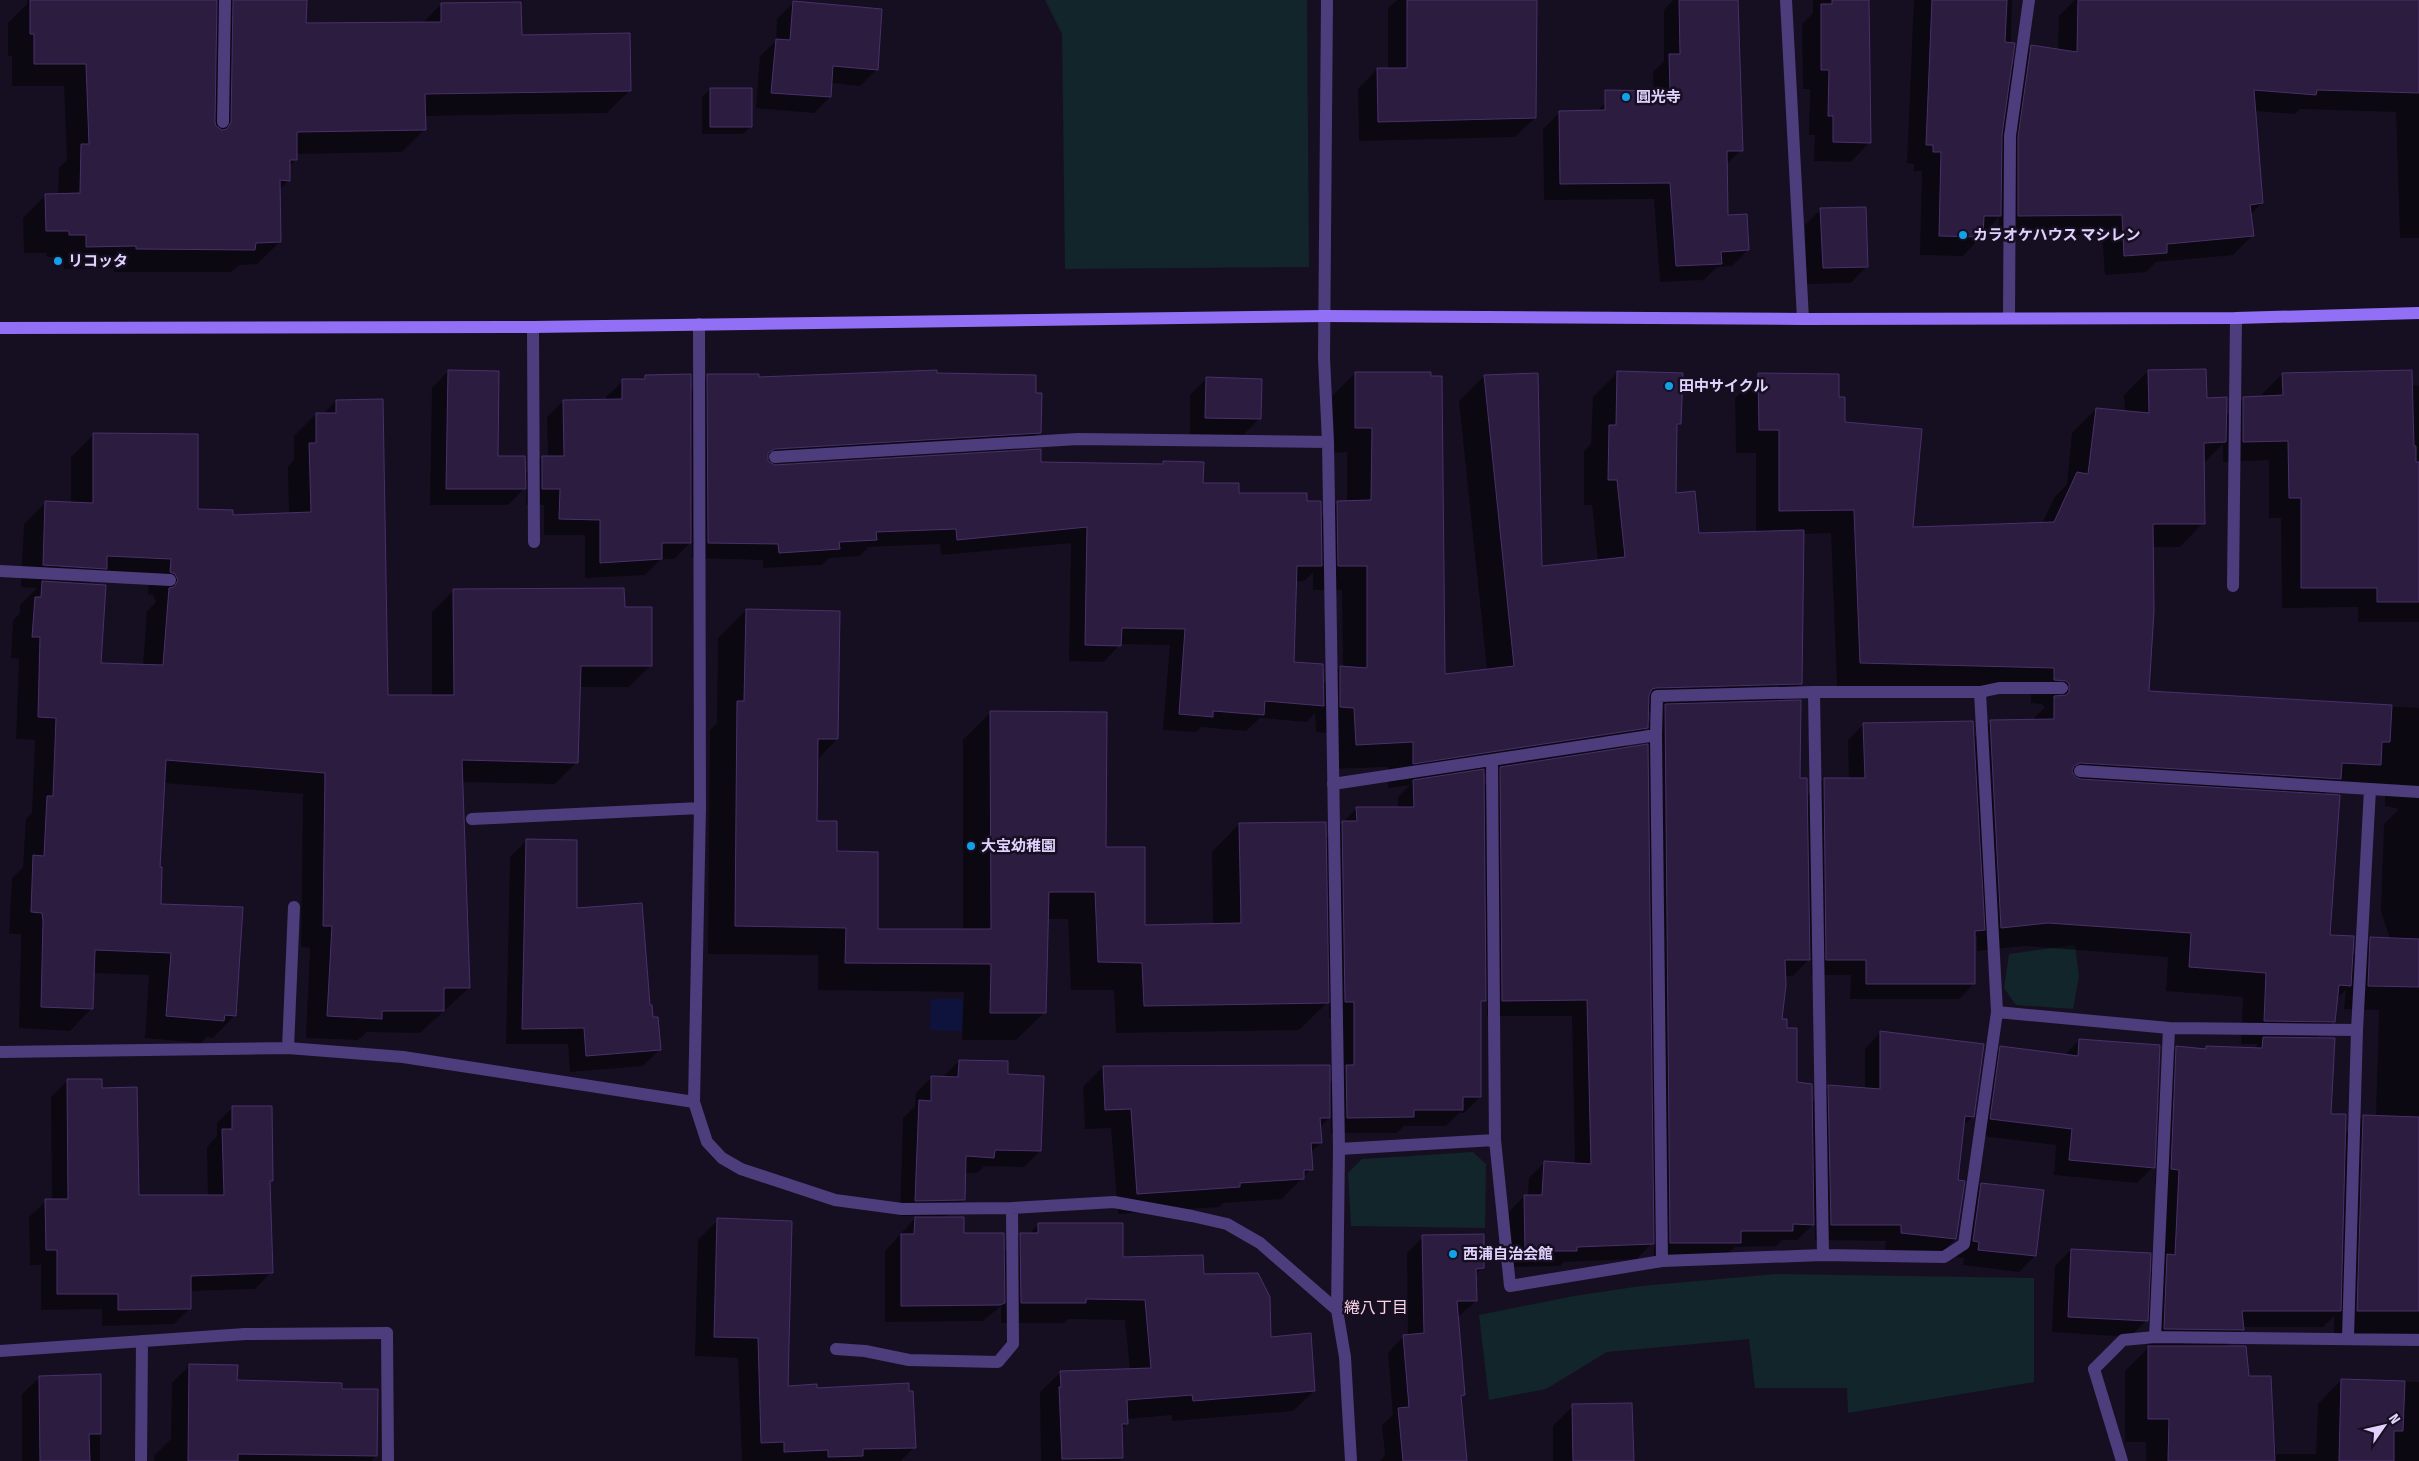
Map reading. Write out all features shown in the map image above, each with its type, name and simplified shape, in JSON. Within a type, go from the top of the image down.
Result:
[{"type":"street","points":[[222,122],[225,0]]},
{"type":"street","points":[[1327,0],[1324,358],[1328,442],[1339,1149],[1337,1310],[1345,1357],[1351,1461]]},
{"type":"street","points":[[1786,0],[1803,319]]},
{"type":"street","points":[[2009,318],[2010,136],[2030,0]]},
{"type":"street","points":[[0,328],[533,327],[1325,316],[1803,319],[2236,318],[2419,313]]},
{"type":"street","points":[[2233,586],[2236,318]]},
{"type":"street","points":[[699,324],[700,808],[694,1102],[707,1142],[722,1158],[741,1169],[835,1200],[902,1209],[1012,1208],[1114,1202],[1227,1224],[1260,1243],[1337,1310]]},
{"type":"street","points":[[533,327],[534,542]]},
{"type":"street","points":[[775,457],[1078,439],[1328,442]]},
{"type":"street","points":[[0,571],[170,580]]},
{"type":"street","points":[[1662,1261],[1657,696],[1814,692],[1980,692],[1999,688],[2062,688]]},
{"type":"street","points":[[1814,692],[1824,1256]]},
{"type":"street","points":[[1492,760],[1494,1140],[1510,1286],[1662,1261],[1824,1256],[1944,1257],[1964,1244],[1997,1012],[1980,692]]},
{"type":"street","points":[[1333,784],[1656,734]]},
{"type":"street","points":[[2080,770],[2419,792]]},
{"type":"street","points":[[2348,1338],[2357,1030],[2370,789]]},
{"type":"street","points":[[472,818],[700,808]]},
{"type":"street","points":[[288,1048],[294,907]]},
{"type":"street","points":[[1997,1012],[2169,1028],[2357,1030]]},
{"type":"street","points":[[2155,1337],[2169,1028]]},
{"type":"street","points":[[0,1052],[288,1048],[403,1057],[694,1102]]},
{"type":"street","points":[[1339,1149],[1494,1140]]},
{"type":"street","points":[[836,1349],[865,1351],[909,1360],[998,1362],[1013,1344],[1012,1208]]},
{"type":"street","points":[[0,1351],[245,1334],[387,1333],[388,1461]]},
{"type":"street","points":[[2122,1461],[2094,1369],[2123,1340],[2155,1337],[2419,1340]]},
{"type":"street","points":[[141,1461],[142,1341]]},
{"type":"green space","points":[[1045,0],[1307,0],[1309,267],[1065,269],[1062,34]]},
{"type":"green space","points":[[2075,945],[2079,976],[2073,1009],[2016,1005],[2004,988],[2009,954]]},
{"type":"green space","points":[[1473,1152],[1486,1164],[1485,1228],[1351,1226],[1348,1173],[1362,1159]]},
{"type":"green space","points":[[1776,1274],[2034,1278],[2034,1382],[1848,1413],[1847,1388],[1755,1388],[1749,1339],[1607,1352],[1546,1389],[1489,1400],[1479,1315],[1574,1296],[1641,1286]]},
{"type":"shaded area","points":[[931,999],[963,999],[962,1031],[930,1030]]},
{"type":"building","points":[[30,0],[217,0],[215,122],[216,126],[222,130],[227,129],[231,122],[233,0],[307,0],[306,23],[441,22],[441,3],[521,2],[522,35],[630,33],[631,91],[425,94],[426,130],[297,132],[297,160],[290,160],[290,181],[280,180],[281,242],[256,243],[255,250],[136,249],[136,246],[86,247],[86,235],[69,235],[69,231],[46,231],[45,194],[80,193],[81,144],[89,144],[86,64],[34,64],[34,34],[30,34]]},
{"type":"building","points":[[1407,0],[1537,0],[1536,118],[1378,122],[1377,68],[1407,68]]},
{"type":"building","points":[[1679,0],[1738,0],[1743,151],[1727,151],[1728,215],[1747,214],[1749,250],[1721,252],[1722,264],[1676,266],[1670,183],[1560,184],[1559,111],[1605,110],[1605,90],[1670,91],[1669,54],[1680,54]]},
{"type":"building","points":[[1832,0],[1869,0],[1871,143],[1833,142],[1833,116],[1828,116],[1829,70],[1821,70],[1821,4],[1832,4]]},
{"type":"building","points":[[1932,0],[2007,0],[2005,42],[2015,43],[2002,135],[2001,216],[1984,216],[1983,237],[1939,236],[1941,152],[1933,152],[1933,145],[1926,145]]},
{"type":"building","points":[[2078,0],[2419,0],[2419,93],[2317,90],[2316,95],[2254,90],[2263,203],[2250,205],[2254,236],[2167,244],[2167,253],[2124,256],[2122,215],[2018,216],[2018,137],[2031,45],[2077,52]]},
{"type":"building","points":[[793,1],[882,9],[878,70],[833,66],[831,97],[771,93],[776,39],[790,40]]},
{"type":"building","points":[[710,88],[752,88],[752,127],[710,127]]},
{"type":"building","points":[[1866,207],[1868,267],[1823,268],[1820,208]]},
{"type":"building","points":[[2206,369],[2207,398],[2227,397],[2226,442],[2204,443],[2205,524],[2153,524],[2154,611],[2149,691],[2392,705],[2390,742],[2382,742],[2381,765],[2342,763],[2341,779],[2080,763],[2074,766],[2072,771],[2075,777],[2080,779],[2340,795],[2330,935],[2354,936],[2351,986],[2339,985],[2335,1022],[2264,1021],[2266,973],[2189,967],[2191,933],[2048,923],[2001,928],[1990,720],[2054,719],[2054,696],[2066,695],[2069,692],[2069,684],[2066,681],[2054,680],[2054,668],[1860,663],[1854,510],[1779,511],[1779,430],[1759,430],[1758,373],[1839,374],[1839,397],[1845,397],[1845,422],[1922,429],[1913,527],[2054,522],[2077,472],[2088,474],[2096,408],[2149,413],[2148,370]]},
{"type":"building","points":[[448,370],[499,371],[498,456],[525,456],[526,489],[446,489]]},
{"type":"building","points":[[937,370],[937,373],[1036,375],[1036,393],[1042,393],[1041,433],[775,449],[768,453],[768,461],[775,465],[1041,449],[1041,462],[1163,464],[1163,461],[1204,462],[1203,483],[1239,483],[1239,493],[1307,493],[1307,501],[1321,501],[1322,566],[1297,566],[1294,662],[1323,664],[1324,706],[1265,701],[1264,715],[1213,711],[1213,717],[1179,714],[1185,629],[1122,628],[1121,646],[1085,645],[1087,527],[957,540],[956,529],[876,532],[877,540],[839,542],[840,549],[779,553],[778,544],[708,543],[707,374],[759,374],[759,377]]},
{"type":"building","points":[[2412,370],[2414,446],[2416,446],[2416,462],[2419,462],[2419,602],[2377,602],[2377,588],[2301,588],[2301,498],[2289,498],[2288,441],[2243,442],[2243,397],[2283,395],[2282,373]]},
{"type":"building","points":[[1617,371],[1683,373],[1681,424],[1677,424],[1676,493],[1695,491],[1699,533],[1804,530],[1802,684],[1656,688],[1652,689],[1649,695],[1648,728],[1413,764],[1413,742],[1356,745],[1354,708],[1340,707],[1340,666],[1367,668],[1367,566],[1338,566],[1337,501],[1371,500],[1372,428],[1355,428],[1355,372],[1431,372],[1431,376],[1442,376],[1445,674],[1514,666],[1484,375],[1538,373],[1542,566],[1625,557],[1617,480],[1608,480],[1609,425],[1616,425]]},
{"type":"building","points":[[691,374],[691,543],[662,543],[662,559],[600,563],[600,520],[559,519],[560,489],[542,489],[542,456],[564,456],[563,400],[622,399],[622,379],[645,379],[645,375]]},
{"type":"building","points":[[1206,377],[1262,379],[1261,419],[1205,418]]},
{"type":"building","points":[[383,399],[388,695],[454,695],[453,589],[624,588],[625,607],[652,607],[652,666],[581,666],[578,763],[462,760],[470,988],[444,988],[444,1011],[382,1011],[382,1019],[327,1016],[332,926],[323,926],[325,773],[166,760],[160,867],[162,867],[161,904],[243,907],[236,1016],[225,1015],[224,1021],[166,1016],[171,953],[95,950],[93,1009],[41,1007],[43,921],[42,913],[31,912],[33,855],[44,856],[47,796],[53,796],[56,718],[38,717],[40,637],[32,637],[35,597],[41,597],[42,581],[106,585],[101,663],[163,665],[169,588],[174,587],[178,580],[175,574],[170,572],[171,559],[107,556],[107,569],[43,565],[45,501],[93,503],[93,433],[198,434],[198,509],[233,510],[233,515],[311,512],[309,443],[316,443],[316,413],[336,413],[336,400]]},
{"type":"building","points":[[746,609],[840,611],[838,739],[818,739],[817,821],[837,821],[837,851],[878,852],[878,929],[991,929],[990,711],[1107,712],[1106,847],[1145,847],[1145,925],[1241,923],[1239,823],[1326,822],[1329,1003],[1144,1006],[1142,963],[1098,962],[1095,892],[1049,892],[1046,1013],[990,1013],[991,964],[845,963],[846,928],[735,926],[737,701],[744,701]]},
{"type":"building","points":[[1801,700],[1800,778],[1807,778],[1810,960],[1785,960],[1786,985],[1782,1019],[1787,1019],[1787,1028],[1797,1028],[1797,1082],[1812,1084],[1814,1225],[1793,1224],[1793,1231],[1741,1231],[1741,1243],[1670,1243],[1665,704]]},
{"type":"building","points":[[1973,721],[1985,930],[1975,931],[1975,984],[1866,984],[1866,960],[1826,960],[1824,778],[1865,778],[1863,723]]},
{"type":"building","points":[[1648,744],[1654,1244],[1577,1247],[1577,1251],[1525,1251],[1524,1195],[1542,1195],[1544,1161],[1591,1164],[1587,1000],[1502,1001],[1500,767]]},
{"type":"building","points":[[1484,769],[1486,1001],[1481,1001],[1481,1097],[1463,1097],[1463,1110],[1414,1110],[1414,1117],[1347,1118],[1346,1065],[1354,1065],[1354,1002],[1345,1002],[1342,821],[1357,821],[1356,807],[1414,807],[1413,780]]},
{"type":"building","points":[[526,839],[577,840],[577,908],[642,903],[650,1005],[652,1005],[653,1017],[658,1017],[661,1050],[586,1056],[584,1028],[522,1029]]},
{"type":"building","points":[[2370,937],[2419,939],[2419,987],[2368,986]]},
{"type":"building","points":[[1880,1031],[1984,1044],[1974,1117],[1965,1116],[1958,1180],[1965,1181],[1956,1239],[1901,1233],[1901,1225],[1831,1225],[1828,1085],[1880,1089]]},
{"type":"building","points":[[2263,1037],[2335,1038],[2331,1114],[2346,1114],[2341,1311],[2242,1311],[2244,1330],[2164,1329],[2167,1254],[2175,1255],[2179,1170],[2171,1169],[2176,1046],[2206,1049],[2206,1046],[2262,1048]]},
{"type":"building","points":[[2079,1039],[2160,1045],[2155,1168],[2069,1160],[2072,1129],[1990,1119],[2000,1046],[2078,1056]]},
{"type":"building","points":[[959,1060],[1008,1061],[1008,1074],[1044,1076],[1041,1151],[995,1150],[994,1158],[966,1156],[965,1200],[915,1201],[919,1100],[931,1101],[931,1076],[958,1077]]},
{"type":"building","points":[[1330,1065],[1330,1118],[1320,1118],[1322,1143],[1311,1143],[1313,1170],[1304,1170],[1304,1179],[1240,1183],[1240,1187],[1137,1194],[1131,1109],[1105,1110],[1103,1066]]},
{"type":"building","points":[[67,1079],[102,1079],[102,1088],[137,1087],[139,1195],[224,1195],[222,1129],[232,1129],[232,1106],[272,1106],[273,1181],[270,1181],[273,1273],[191,1276],[191,1309],[118,1310],[118,1294],[57,1294],[57,1250],[46,1250],[45,1199],[68,1199]]},
{"type":"building","points":[[2363,1115],[2419,1117],[2419,1311],[2357,1311]]},
{"type":"building","points":[[1981,1183],[2044,1190],[2036,1256],[1978,1250],[1979,1242],[1973,1241]]},
{"type":"building","points":[[915,1217],[964,1217],[964,1233],[1004,1233],[1005,1303],[1000,1305],[901,1306],[901,1234],[914,1234]]},
{"type":"building","points":[[717,1218],[792,1221],[788,1386],[817,1384],[817,1388],[909,1383],[909,1391],[913,1391],[916,1448],[863,1449],[863,1456],[828,1457],[828,1450],[784,1452],[784,1442],[761,1443],[758,1338],[714,1337]]},
{"type":"building","points":[[1038,1223],[1123,1223],[1123,1257],[1203,1255],[1204,1274],[1258,1273],[1270,1297],[1271,1337],[1311,1333],[1315,1391],[1193,1401],[1192,1395],[1127,1400],[1128,1424],[1122,1424],[1123,1458],[1062,1459],[1060,1371],[1151,1368],[1145,1300],[1086,1299],[1086,1303],[1021,1303],[1020,1233],[1038,1233]]},
{"type":"building","points":[[1484,1234],[1484,1268],[1476,1269],[1477,1301],[1457,1301],[1465,1395],[1461,1396],[1467,1461],[1403,1461],[1398,1408],[1409,1407],[1403,1335],[1424,1333],[1422,1235]]},
{"type":"building","points":[[2071,1249],[2151,1253],[2148,1321],[2068,1317]]},
{"type":"building","points":[[2148,1346],[2246,1346],[2249,1376],[2271,1376],[2275,1461],[2168,1461],[2169,1419],[2148,1419]]},
{"type":"building","points":[[189,1364],[238,1365],[237,1380],[342,1383],[342,1389],[378,1389],[377,1456],[238,1454],[238,1461],[188,1461]]},
{"type":"building","points":[[101,1374],[101,1434],[89,1434],[90,1461],[40,1461],[39,1376]]},
{"type":"building","points":[[2341,1379],[2405,1381],[2403,1431],[2394,1431],[2394,1461],[2339,1461]]},
{"type":"building","points":[[1632,1403],[1634,1461],[1573,1461],[1572,1404]]},
{"type":"place","name":"圓光寺","points":[[1626,97]]},
{"type":"place","name":"カラオケハウス マシレン","points":[[1963,235]]},
{"type":"place","name":"リコッタ","points":[[58,261]]},
{"type":"place","name":"田中サイクル","points":[[1669,386]]},
{"type":"place","name":"大宝幼稚園","points":[[971,846]]},
{"type":"place","name":"西浦自治会館","points":[[1453,1254]]},
{"type":"district","name":"綣八丁目","points":[[1376,1307]]}]
